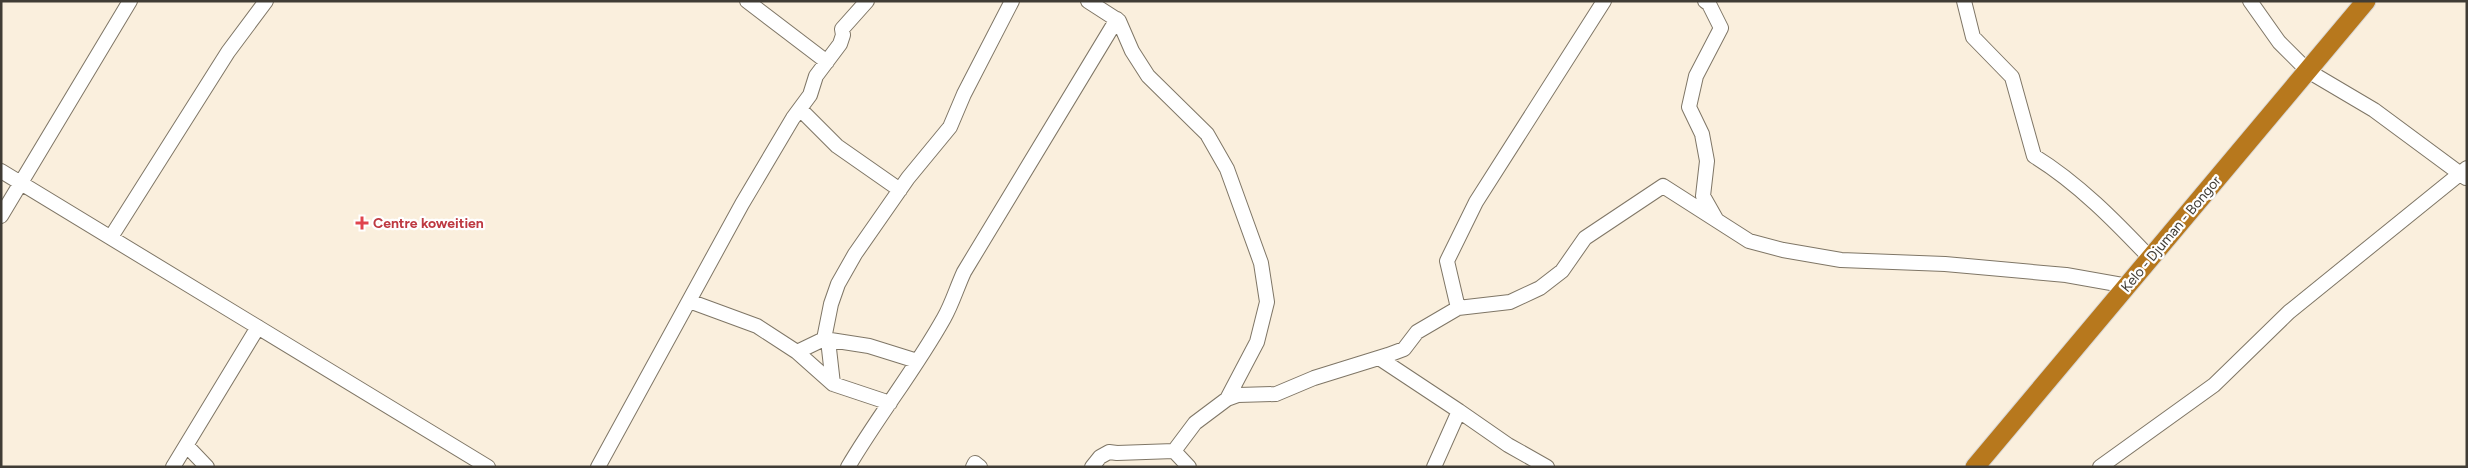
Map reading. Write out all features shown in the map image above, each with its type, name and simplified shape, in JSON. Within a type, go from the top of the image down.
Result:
[{"type":"highway","name":"Kelo - Djuman - Bongor","points":[[1975,467],[2152,259],[2366,1]]},
{"type":"street","points":[[1,216],[130,1]]},
{"type":"street","points":[[111,237],[228,52],[266,1]]},
{"type":"street","points":[[598,467],[768,159],[810,95],[816,76],[840,44],[844,35],[842,29],[867,1]]},
{"type":"street","points":[[833,384],[826,340],[831,304],[838,284],[855,254],[900,190],[950,127],[964,94],[1012,1]]},
{"type":"street","points":[[1088,1],[1117,19],[1148,76],[1207,134],[1227,170],[1261,263],[1267,302],[1257,342],[1227,399]]},
{"type":"street","points":[[1458,308],[1447,262],[1476,202],[1604,1]]},
{"type":"street","points":[[1705,1],[1709,4],[1721,28],[1696,76],[1689,107],[1702,134],[1707,161],[1704,196],[1716,220]]},
{"type":"street","points":[[1964,1],[1973,37],[2012,77],[2034,156],[2055,169],[2152,259]]},
{"type":"street","points":[[2100,467],[2214,385],[2289,312],[2465,173],[2374,110],[2308,71],[2279,42],[2250,1]]},
{"type":"street","points":[[756,4],[827,62]]},
{"type":"street","points":[[848,467],[900,390],[945,316],[964,272],[1117,19]]},
{"type":"street","points":[[800,109],[837,146],[900,190]]},
{"type":"street","points":[[1,171],[482,465]]},
{"type":"street","points":[[1174,451],[1195,423],[1227,399],[1238,395],[1276,394],[1314,378],[1379,358],[1404,349],[1417,332],[1458,308],[1510,302],[1540,288],[1562,271],[1585,238],[1663,186],[1749,241],[1841,260],[1945,264],[2066,275],[2128,286]]},
{"type":"street","points":[[689,301],[757,326],[797,352],[833,384],[890,403]]},
{"type":"street","points":[[173,467],[258,327]]},
{"type":"street","points":[[797,352],[826,340],[869,346],[917,361]]},
{"type":"street","points":[[1379,358],[1508,445],[1545,466]]},
{"type":"street","points":[[1434,467],[1459,411]]},
{"type":"street","points":[[187,446],[207,467]]},
{"type":"street","points":[[1092,467],[1100,457],[1109,452],[1174,451],[1189,467]]},
{"type":"street","points":[[973,467],[975,463],[980,467]]},
{"type":"place","name":"Centre koweitien","points":[[362,223]]}]
